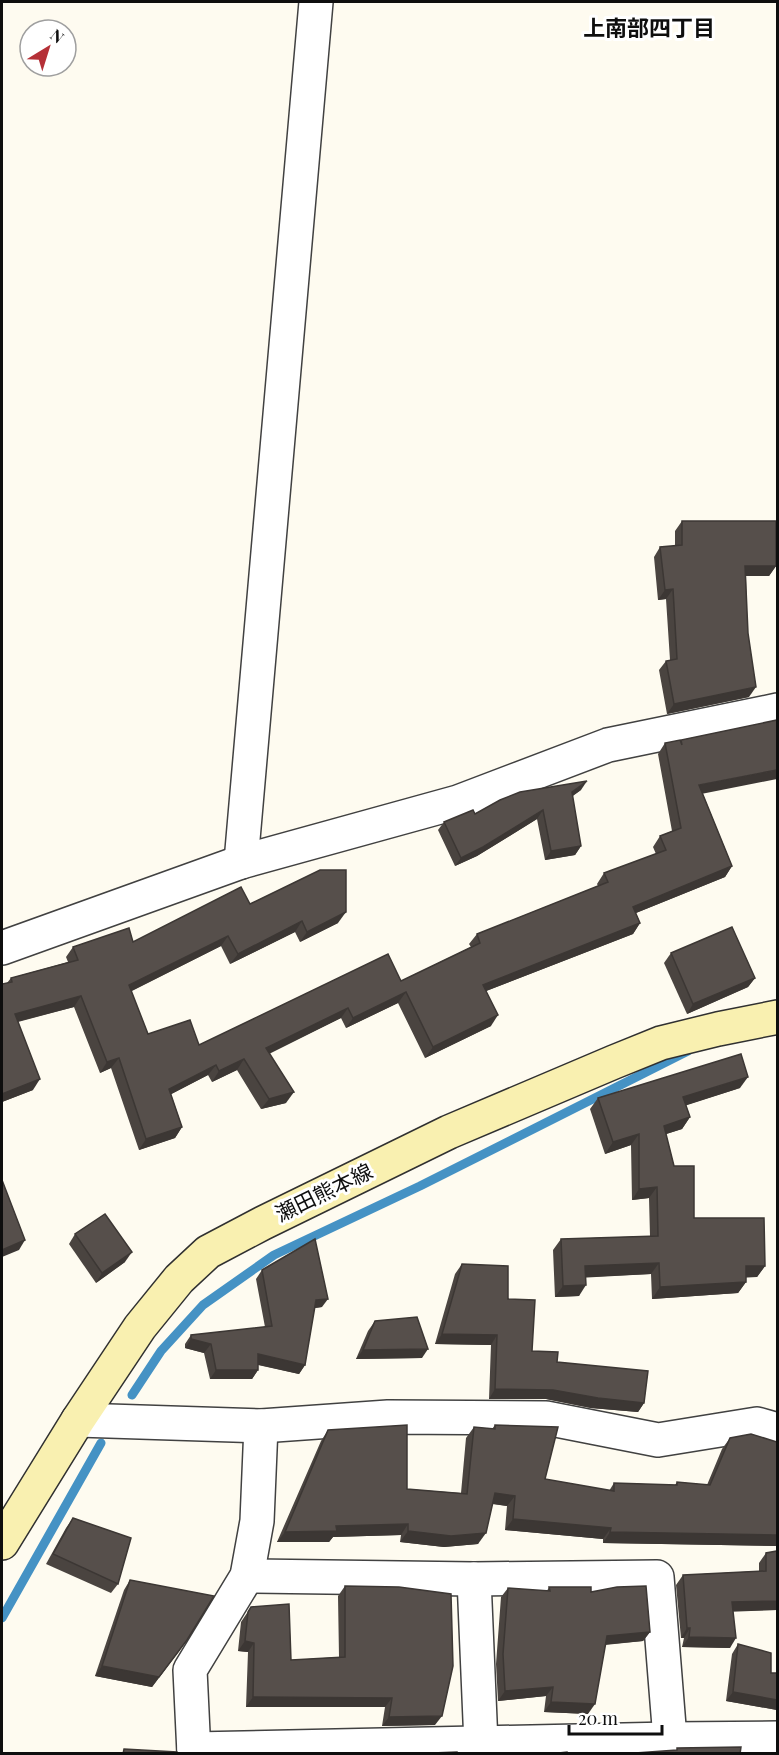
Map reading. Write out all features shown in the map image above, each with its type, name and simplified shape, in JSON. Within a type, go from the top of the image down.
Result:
[{"type":"main road","name":"瀬田熊本線","points":[[2,1543],[78,1420],[140,1327],[179,1280],[208,1252],[449,1132],[614,1062],[661,1044],[777,1017]]},
{"type":"street","points":[[241,862],[316,2]]},
{"type":"street","points":[[2,948],[241,862],[458,802],[608,745],[777,710]]},
{"type":"street","points":[[78,1420],[261,1426],[388,1417],[546,1418],[658,1440],[757,1424],[777,1430]]},
{"type":"street","points":[[261,1426],[257,1521],[247,1576],[190,1670],[194,1751],[670,1738],[777,1738]]},
{"type":"street","points":[[247,1576],[474,1579],[657,1576],[670,1738]]},
{"type":"street","points":[[474,1579],[481,1744]]},
{"type":"building","points":[[682,521],[776,521],[776,566],[745,566],[748,633],[756,687],[674,704],[666,661],[677,659],[673,589],[665,590],[660,547],[682,545]]},
{"type":"building","points":[[777,720],[777,770],[699,785],[732,866],[633,907],[640,923],[483,985],[498,1015],[433,1047],[406,992],[353,1018],[348,1008],[266,1048],[294,1092],[269,1099],[244,1059],[219,1071],[216,1065],[169,1089],[182,1127],[146,1139],[119,1058],[107,1062],[81,996],[15,1014],[40,1079],[2,1094],[2,984],[12,982],[11,978],[78,960],[73,947],[129,928],[133,942],[241,887],[250,904],[320,870],[346,870],[346,912],[307,932],[302,921],[238,954],[228,936],[129,985],[148,1034],[190,1020],[199,1045],[388,954],[401,981],[480,943],[477,934],[608,882],[604,873],[666,850],[660,836],[681,828],[665,743],[680,740],[682,745],[681,740]]},
{"type":"building","points":[[587,781],[572,792],[581,846],[551,851],[543,810],[461,858],[444,822],[473,810],[475,814],[520,792]]},
{"type":"building","points":[[732,927],[755,978],[693,1004],[671,953]]},
{"type":"building","points":[[741,1054],[748,1077],[683,1097],[690,1117],[664,1126],[674,1166],[694,1166],[694,1218],[764,1218],[765,1266],[746,1266],[746,1282],[660,1287],[659,1263],[585,1266],[586,1285],[563,1286],[561,1239],[658,1236],[657,1187],[639,1189],[639,1134],[613,1142],[598,1098]]},
{"type":"building","points":[[2,1180],[25,1240],[2,1250]]},
{"type":"building","points":[[105,1214],[132,1252],[102,1273],[75,1234]]},
{"type":"building","points":[[315,1239],[328,1299],[316,1300],[305,1365],[258,1354],[258,1370],[216,1370],[211,1344],[191,1339],[191,1335],[272,1326],[262,1270]]},
{"type":"building","points":[[462,1264],[508,1266],[508,1299],[535,1300],[532,1351],[558,1352],[557,1362],[648,1371],[644,1403],[553,1390],[495,1389],[497,1335],[442,1334]]},
{"type":"building","points":[[417,1317],[428,1349],[363,1350],[375,1321]]},
{"type":"building","points":[[407,1425],[407,1489],[467,1494],[474,1427],[495,1429],[495,1425],[558,1427],[545,1479],[614,1491],[614,1483],[677,1485],[677,1482],[710,1485],[730,1438],[751,1434],[777,1442],[777,1535],[610,1532],[611,1528],[513,1519],[515,1496],[495,1493],[486,1533],[451,1536],[408,1531],[408,1524],[336,1526],[337,1531],[285,1532],[328,1430]]},
{"type":"building","points":[[73,1518],[131,1538],[118,1584],[53,1554]]},
{"type":"building","points":[[777,1551],[777,1601],[732,1602],[736,1638],[689,1637],[690,1628],[687,1628],[683,1575],[766,1571],[766,1553]]},
{"type":"building","points":[[130,1580],[214,1596],[187,1640],[159,1677],[102,1666]]},
{"type":"building","points":[[345,1586],[399,1587],[451,1594],[453,1666],[442,1716],[389,1717],[392,1698],[253,1697],[254,1643],[245,1641],[248,1612],[251,1607],[289,1604],[291,1660],[345,1657]]},
{"type":"building","points":[[646,1586],[650,1632],[607,1636],[595,1704],[551,1702],[553,1687],[505,1691],[503,1654],[508,1588],[550,1591],[549,1587],[591,1587],[591,1592],[617,1587]]},
{"type":"building","points":[[738,1644],[771,1653],[771,1673],[777,1673],[777,1700],[733,1692]]},
{"type":"building","points":[[741,1747],[740,1754],[621,1754],[677,1750],[677,1748]]},
{"type":"building","points":[[124,1749],[177,1752],[178,1754],[123,1754]]},
{"type":"building","points":[[457,1752],[457,1754],[405,1754]]},
{"type":"waterway","points":[[132,1395],[161,1351],[203,1305],[274,1255],[420,1186],[688,1051]]},
{"type":"waterway","points":[[2,1618],[101,1443]]},
{"type":"district","name":"上南部四丁目","points":[[649,28]]}]
